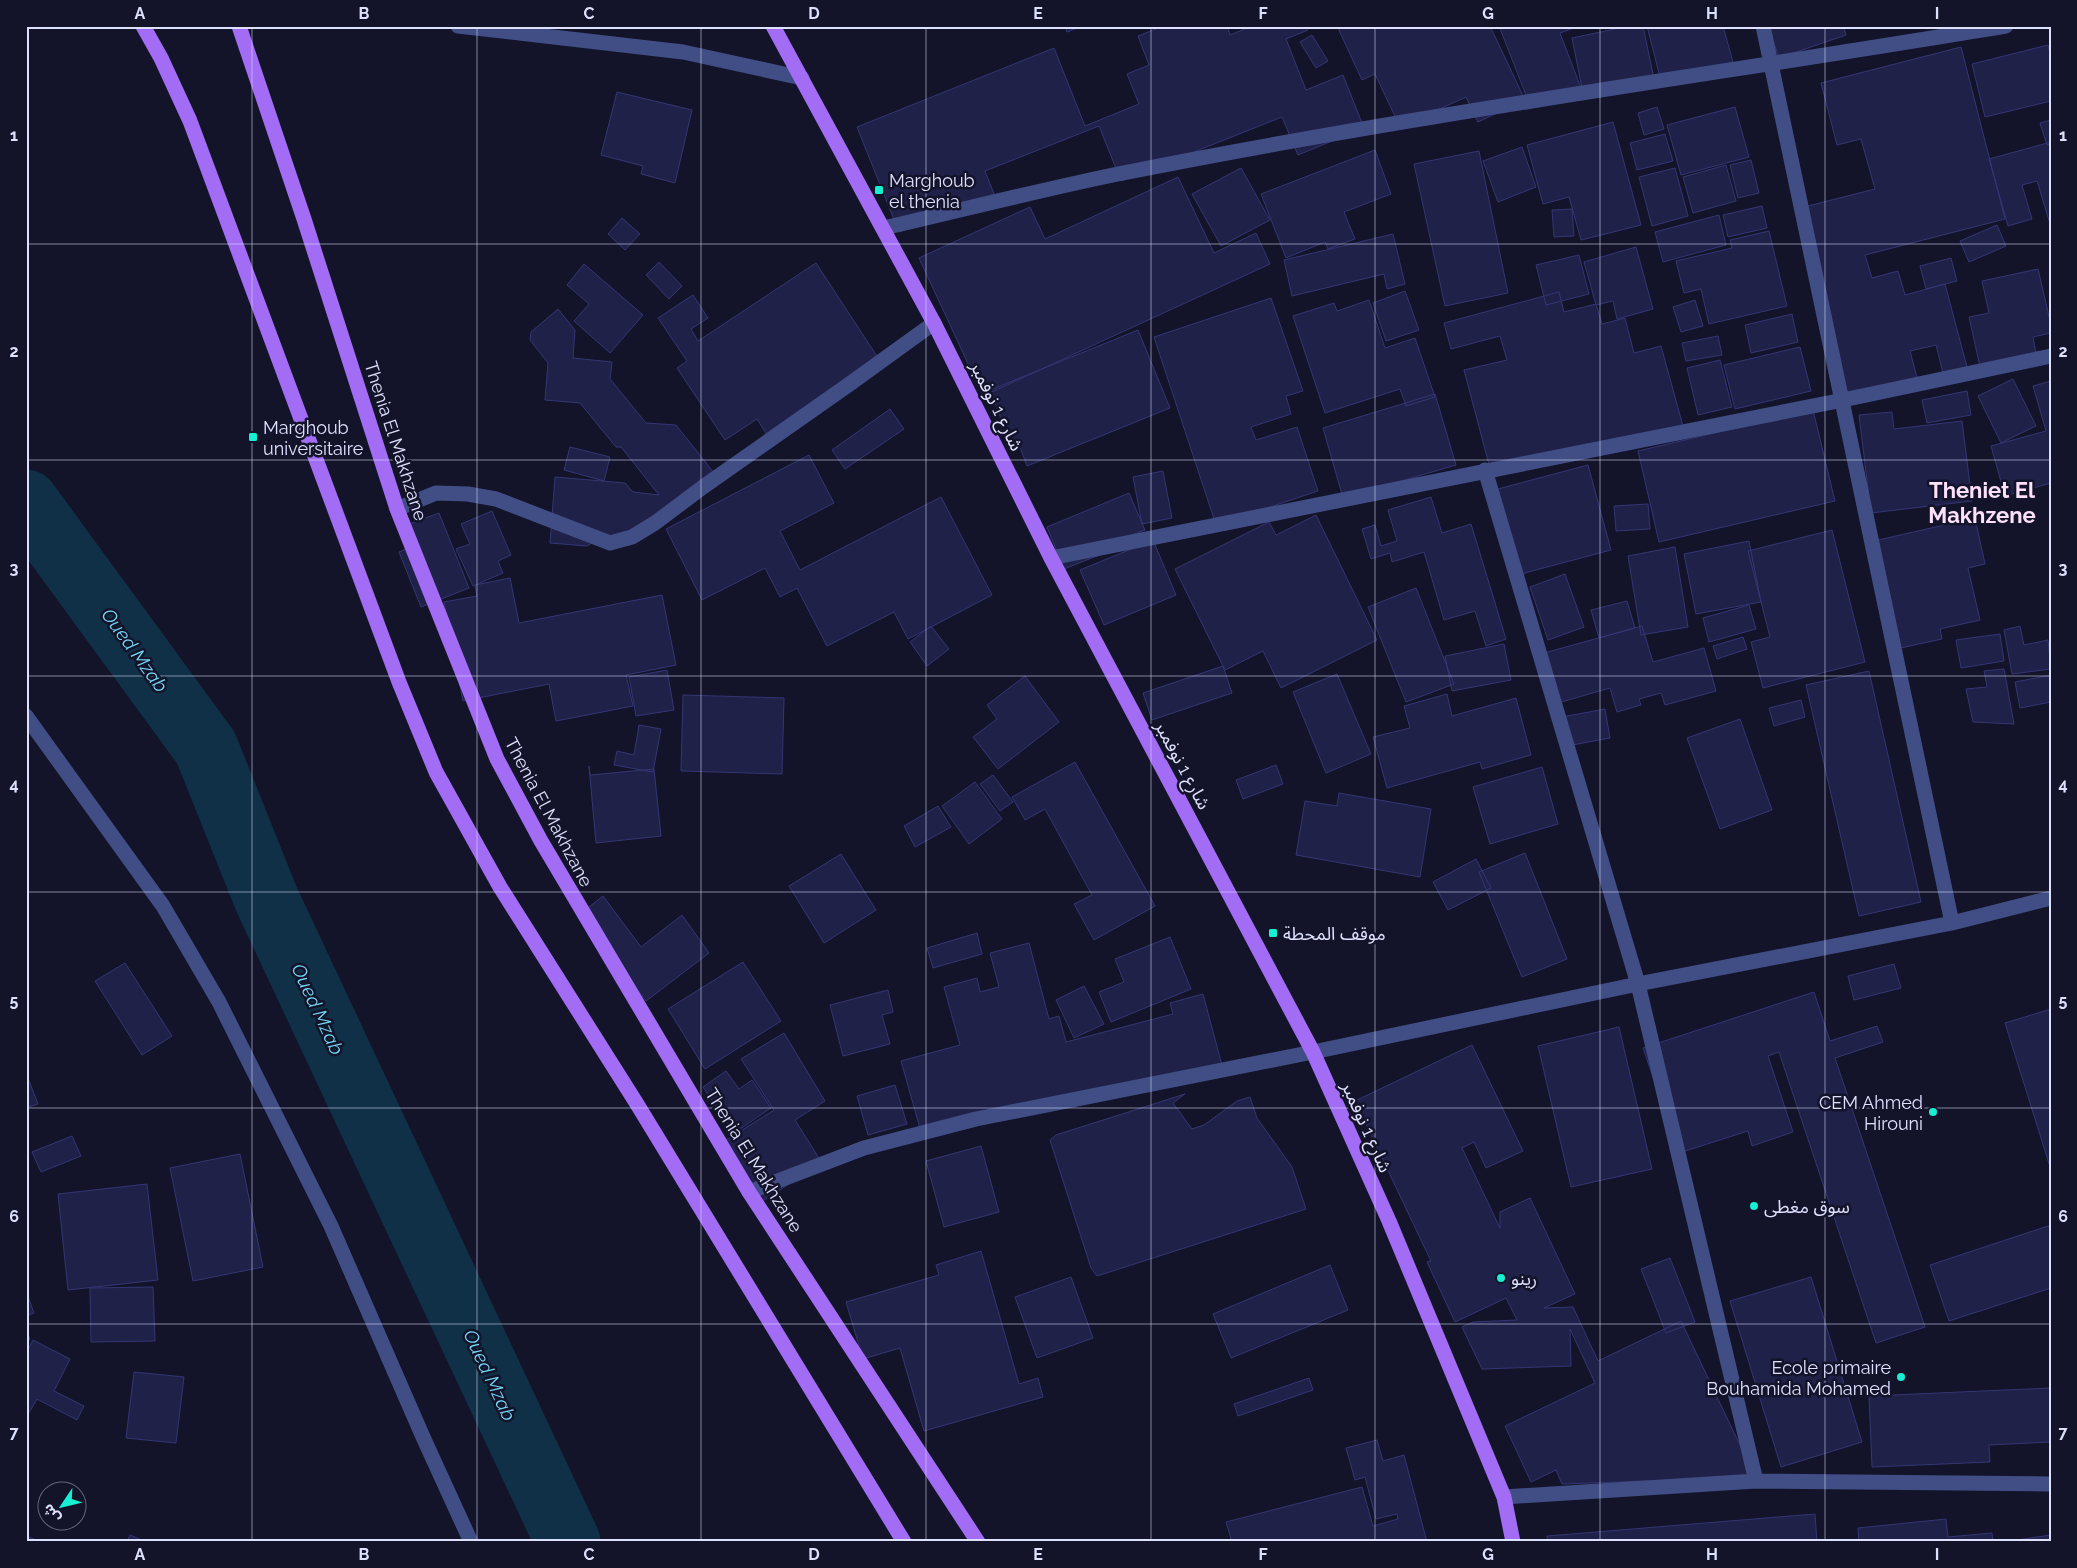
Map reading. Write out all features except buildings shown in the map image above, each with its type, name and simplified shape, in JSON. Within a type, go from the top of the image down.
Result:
[{"type":"main road","points":[[143,26],[161,58],[190,120],[399,682],[436,772],[500,887],[642,1112],[904,1542]]},
{"type":"main road","name":"Thenia El Makhzane","points":[[239,26],[304,219],[397,509],[497,759],[541,841],[749,1192],[978,1542]]},
{"type":"main road","name":"شارع 1 نوفمبر","points":[[773,26],[934,322],[1051,558],[1313,1052],[1389,1220],[1504,1497],[1513,1542]]},
{"type":"street","points":[[458,26],[683,52],[802,78]]},
{"type":"street","points":[[1763,26],[1952,923]]},
{"type":"street","points":[[884,228],[1117,174],[1395,124],[2006,26]]},
{"type":"street","points":[[397,509],[422,497],[436,493],[468,494],[496,499],[610,543],[632,537],[656,523],[703,487],[934,322]]},
{"type":"street","points":[[1051,558],[1843,400],[2051,356]]},
{"type":"street","points":[[1485,470],[1638,984],[1756,1481]]},
{"type":"street","points":[[26,716],[163,906],[219,1002],[331,1226],[471,1542]]},
{"type":"street","points":[[749,1192],[864,1148],[976,1119],[1313,1052],[1638,984],[1952,923],[2051,898]]},
{"type":"street","points":[[1504,1497],[1756,1481],[2051,1484]]},
{"type":"waterway","name":"Oued Mzab","points":[[26,502],[206,748],[266,898],[568,1542]]},
{"type":"place","name":"Marghoub el thenia","points":[[879,190]]},
{"type":"place","name":"Marghoub universitaire","points":[[253,437]]},
{"type":"place","name":"موقف المحطة","points":[[1273,933]]},
{"type":"place","name":"CEM Ahmed Hirouni","points":[[1933,1112]]},
{"type":"place","name":"سوق مغطى","points":[[1754,1206]]},
{"type":"place","name":"رينو","points":[[1501,1278]]},
{"type":"place","name":"Ecole primaire Bouhamida Mohamed","points":[[1901,1377]]},
{"type":"district","name":"Theniet El Makhzene","points":[[1982,502]]}]
